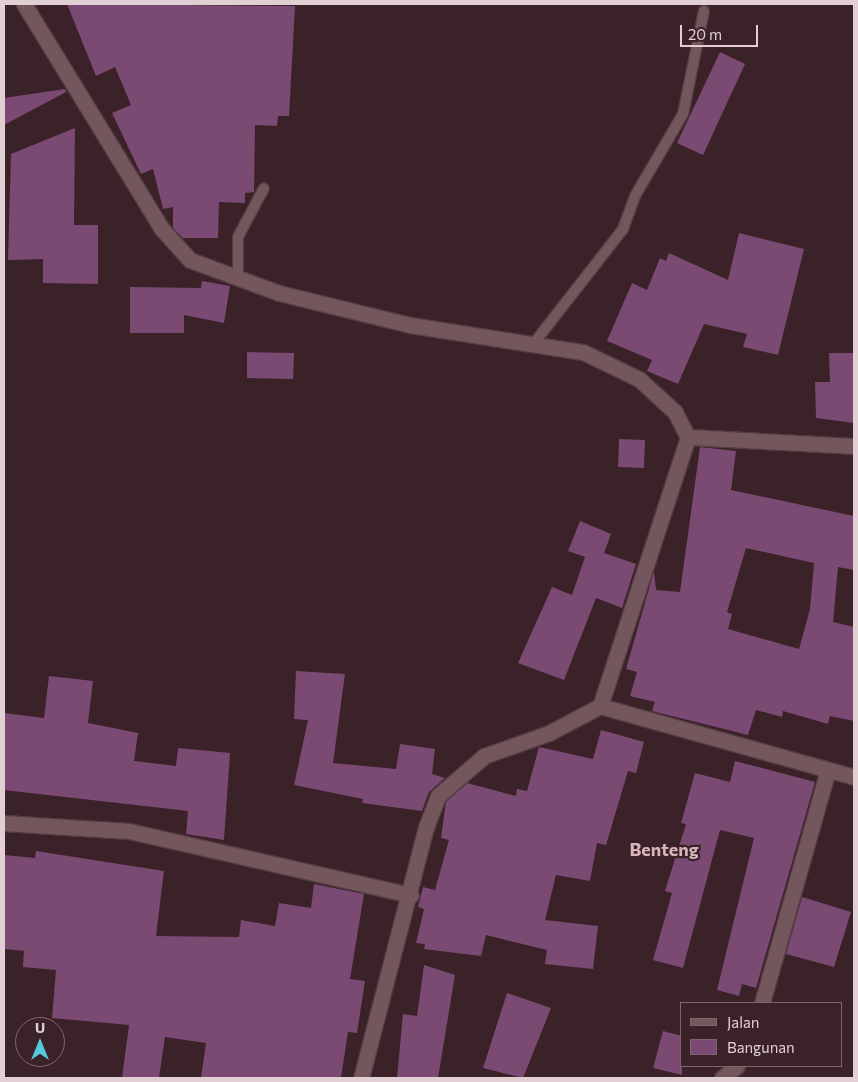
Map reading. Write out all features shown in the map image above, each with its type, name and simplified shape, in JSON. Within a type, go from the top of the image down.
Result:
[{"type":"street","points":[[24,4],[174,246],[190,260],[238,280],[410,325],[583,352],[639,379],[675,412],[688,437],[600,706]]},
{"type":"street","points":[[688,437],[854,446]]},
{"type":"street","points":[[361,1078],[411,895],[426,827],[438,796],[458,775],[484,756],[549,733],[600,706],[854,777]]},
{"type":"street","points":[[762,1002],[828,770]]},
{"type":"street","points":[[4,824],[130,831],[411,895]]},
{"type":"street","points":[[722,1078],[735,1067]]},
{"type":"lane","points":[[534,343],[623,229],[634,196],[683,114],[704,11]]},
{"type":"lane","points":[[238,280],[238,236],[264,188]]},
{"type":"building","points":[[67,4],[295,6],[289,116],[278,116],[277,126],[255,125],[254,192],[245,193],[245,203],[219,202],[218,238],[183,238],[173,228],[173,207],[163,209],[153,169],[141,174],[112,113],[131,105],[115,67],[96,76]]},
{"type":"building","points":[[720,52],[745,64],[703,155],[677,143]]},
{"type":"building","points":[[65,89],[66,92],[4,125],[4,98]]},
{"type":"building","points":[[75,128],[74,225],[98,225],[98,284],[43,283],[43,259],[8,260],[11,154]]},
{"type":"building","points":[[739,233],[804,249],[778,355],[743,347],[747,334],[704,324],[678,384],[647,371],[652,360],[607,341],[632,283],[647,290],[660,258],[666,261],[669,253],[728,280]]},
{"type":"building","points":[[202,281],[230,286],[224,323],[184,315],[184,333],[130,333],[130,287],[201,288]]},
{"type":"building","points":[[247,352],[294,353],[293,379],[247,378]]},
{"type":"building","points":[[829,353],[854,353],[854,423],[816,418],[815,382],[830,382]]},
{"type":"building","points":[[619,439],[645,440],[644,468],[618,467]]},
{"type":"building","points":[[700,447],[736,451],[731,490],[854,516],[854,570],[838,567],[833,622],[854,627],[854,721],[830,716],[828,724],[783,711],[782,717],[756,710],[748,735],[652,711],[655,702],[630,696],[637,672],[626,669],[654,571],[656,590],[680,592]],"holes":[[[746,548],[814,563],[810,609],[799,649],[728,629],[732,614],[727,612]]]},
{"type":"building","points":[[580,521],[611,534],[604,553],[636,564],[622,608],[596,598],[564,680],[518,663],[552,587],[572,595],[585,557],[568,551]]},
{"type":"building","points":[[296,671],[345,674],[333,763],[396,769],[400,744],[435,749],[432,774],[445,778],[429,792],[422,811],[362,803],[363,799],[294,785],[308,720],[294,719]]},
{"type":"building","points":[[49,676],[93,681],[88,723],[138,733],[134,761],[176,766],[178,748],[230,753],[224,840],[186,834],[188,811],[4,790],[4,713],[44,718]]},
{"type":"building","points":[[601,730],[644,742],[636,773],[628,771],[606,845],[597,843],[590,881],[556,875],[545,920],[598,926],[593,969],[545,964],[547,950],[486,935],[481,956],[424,949],[425,944],[416,943],[424,909],[418,907],[423,887],[435,890],[449,840],[441,838],[446,802],[467,783],[516,796],[517,789],[527,791],[539,747],[593,759]]},
{"type":"building","points":[[735,761],[815,782],[756,988],[742,984],[739,996],[717,990],[754,838],[720,830],[683,968],[653,960],[672,893],[665,891],[686,824],[681,823],[695,773],[730,782]]},
{"type":"building","points":[[36,851],[164,871],[156,936],[239,937],[241,920],[275,926],[279,903],[311,908],[314,884],[364,894],[350,979],[365,981],[357,1033],[348,1032],[341,1078],[201,1078],[206,1043],[165,1037],[159,1078],[122,1078],[129,1025],[52,1017],[56,970],[23,967],[24,951],[4,949],[4,855],[35,858]]},
{"type":"building","points":[[802,897],[851,912],[834,967],[786,954]]},
{"type":"building","points":[[424,965],[455,975],[438,1078],[397,1078],[403,1014],[417,1016]]},
{"type":"building","points":[[507,993],[551,1008],[523,1078],[483,1068]]},
{"type":"building","points":[[663,1031],[680,1035],[680,1067],[682,1067],[682,1075],[653,1068]]},
{"type":"district","name":"Benteng","points":[[664,849]]}]
